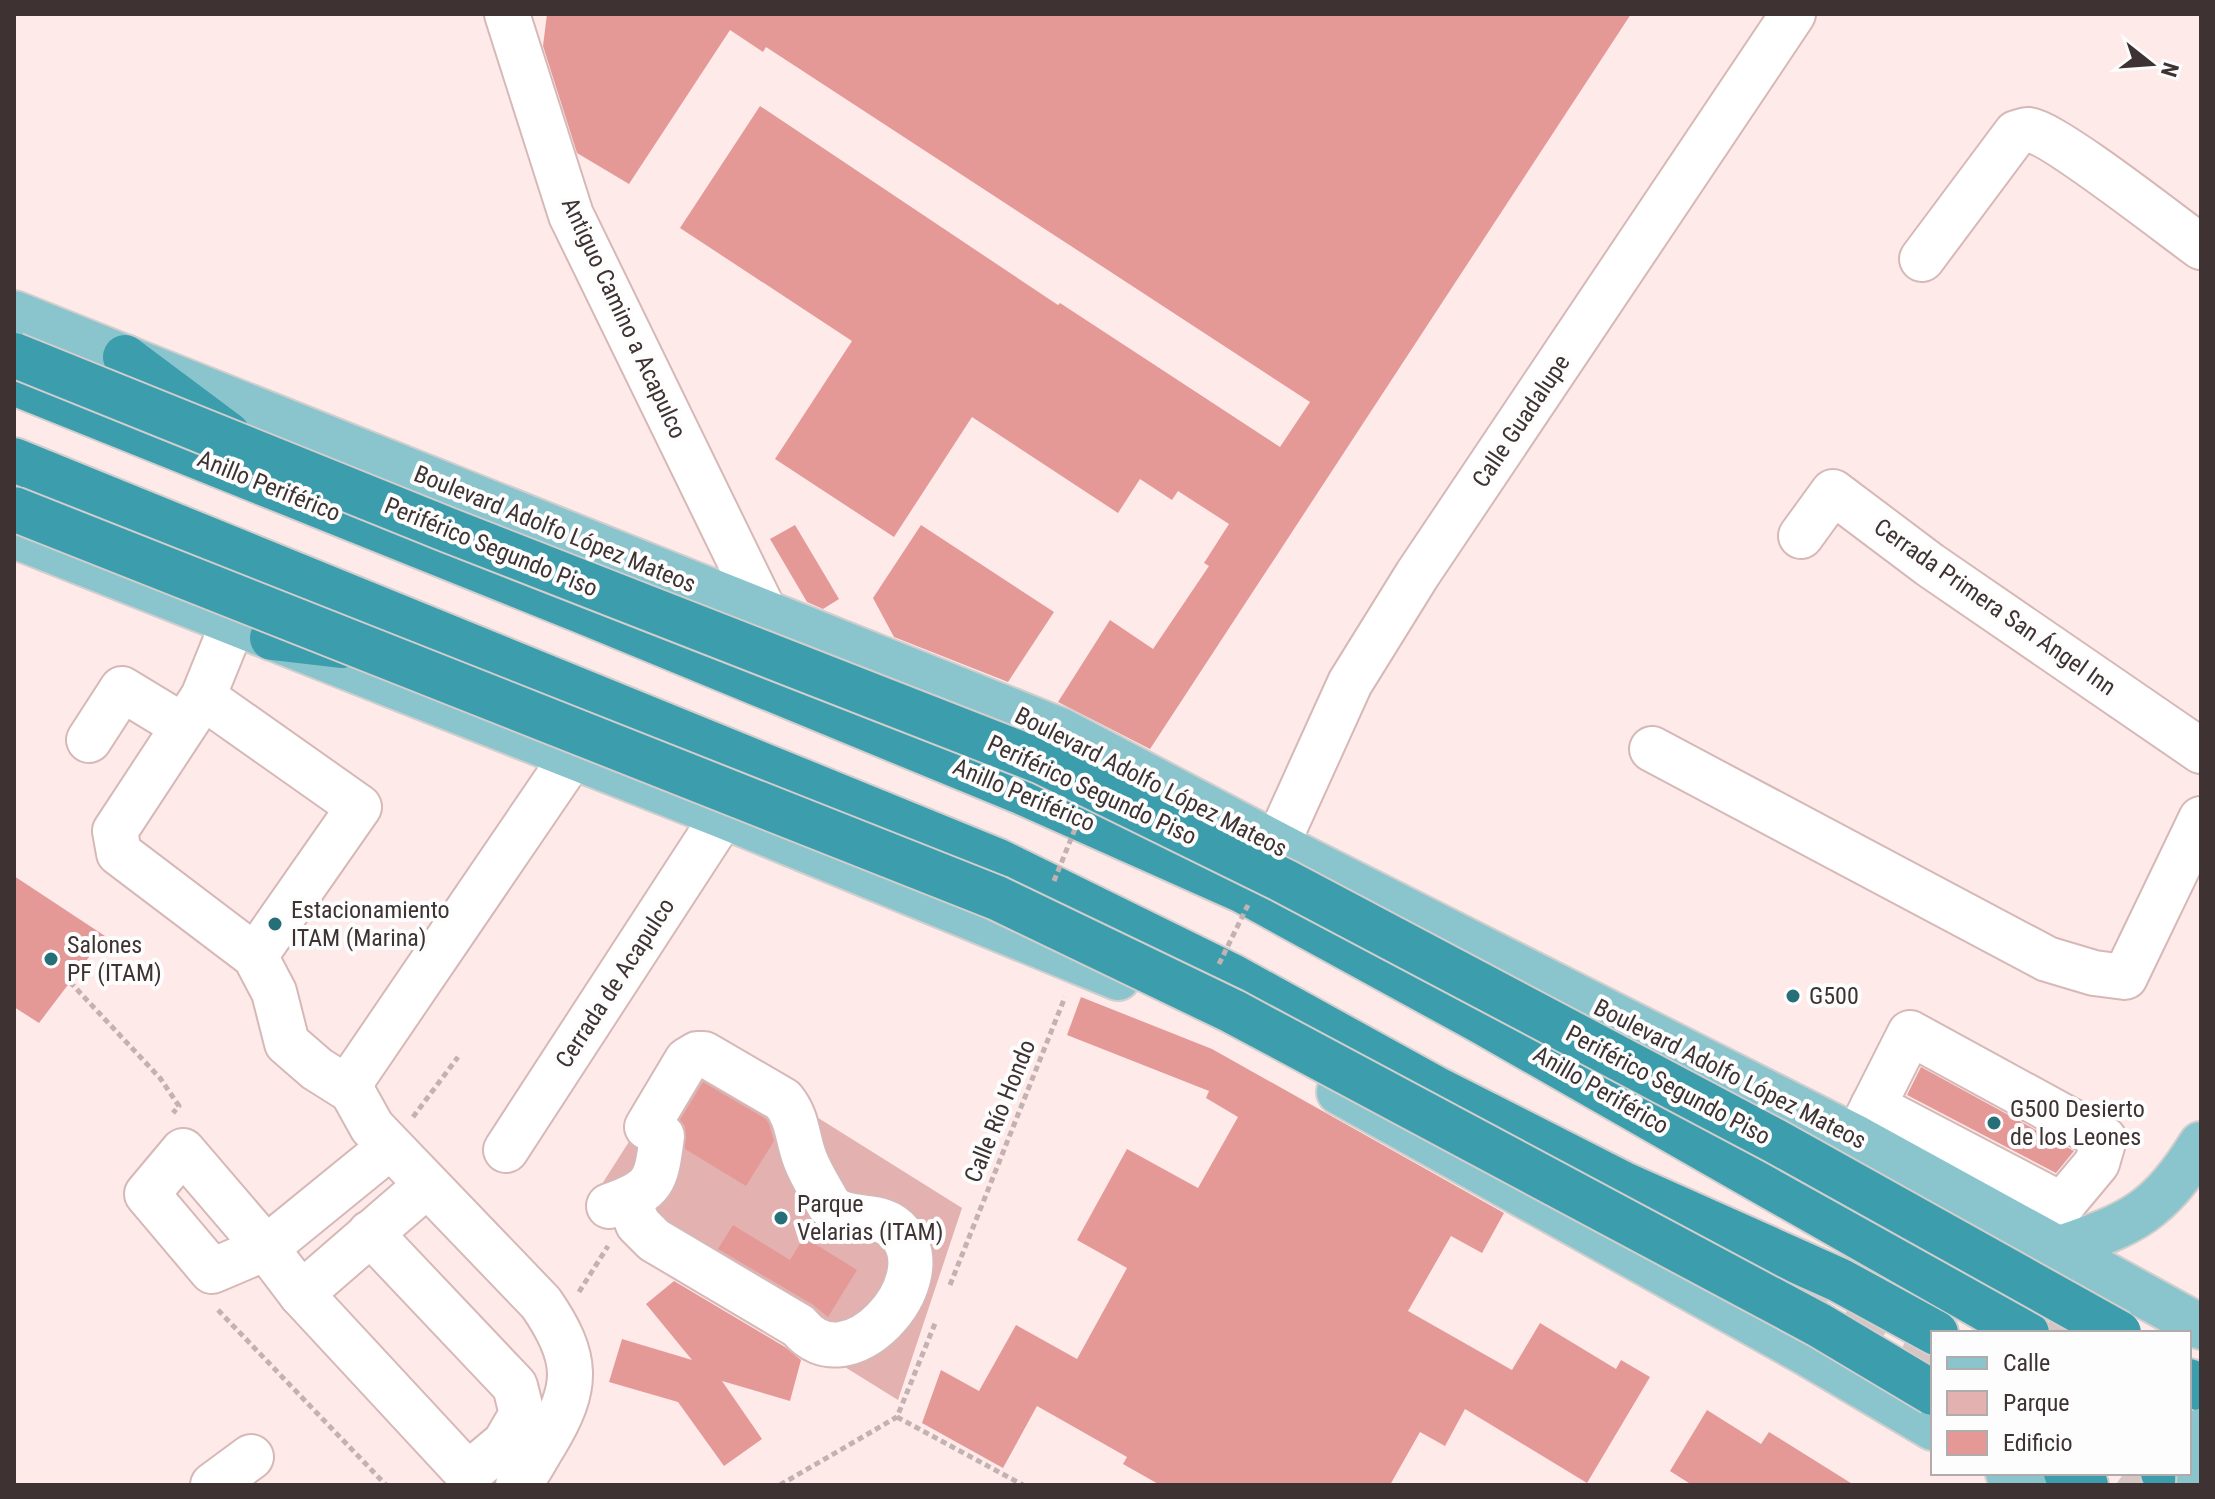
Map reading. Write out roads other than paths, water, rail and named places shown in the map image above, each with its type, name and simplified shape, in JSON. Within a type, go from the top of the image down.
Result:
[{"type":"highway","name":"Periférico Segundo Piso","points":[[14,355],[448,530],[1042,762],[1284,881],[1775,1141],[2115,1331]]},
{"type":"highway","points":[[125,357],[333,512]]},
{"type":"highway","name":"Anillo Periférico","points":[[14,383],[1021,792],[1266,903],[2023,1331]]},
{"type":"highway","points":[[14,460],[996,860],[1232,976],[1435,1088],[1624,1184],[1839,1280],[1932,1331]]},
{"type":"highway","points":[[14,509],[997,898],[1246,1018],[1819,1325],[1931,1392]]},
{"type":"highway","points":[[253,630],[525,667]]},
{"type":"highway","points":[[1266,903],[1370,943]]},
{"type":"highway","points":[[1624,1184],[1701,1230]]},
{"type":"main road","name":"Boulevard Adolfo López Mateos","points":[[14,313],[1060,730],[1277,844],[1865,1122],[2053,1230],[2201,1327]]},
{"type":"main road","points":[[14,536],[723,816],[1194,1011],[1808,1354],[1931,1427]]},
{"type":"main road","points":[[2053,1230],[2115,1230],[2153,1206],[2178,1181],[2201,1144]]},
{"type":"main road","points":[[2199,1485],[2201,1431]]},
{"type":"main road","points":[[2012,1475],[2029,1485]]},
{"type":"street","name":"Calle Guadalupe","points":[[1277,844],[1350,683],[1409,588],[1793,14]]},
{"type":"street","name":"Antiguo Camino a Acapulco","points":[[512,18],[571,215],[765,613]]},
{"type":"street","points":[[1922,259],[2016,133],[2026,129],[2074,155],[2201,247]]},
{"type":"street","name":"Cerrada Primera San Ángel Inn","points":[[1801,536],[1833,492],[1930,565],[2201,751]]},
{"type":"street","points":[[253,630],[193,712],[115,831],[119,853],[255,956],[274,992],[287,1043],[317,1069],[352,1091],[372,1127],[541,1303],[557,1326],[570,1380],[563,1412],[518,1485]]},
{"type":"street","points":[[89,740],[122,689],[193,712],[359,807],[255,956]]},
{"type":"street","points":[[1652,749],[2047,959],[2094,973],[2125,977],[2201,819]]},
{"type":"street","points":[[352,1091],[354,1077],[572,757]]},
{"type":"street","name":"Cerrada de Acapulco","points":[[506,1150],[723,816]]},
{"type":"street","points":[[1865,1122],[1910,1033],[2104,1139],[2097,1163],[2053,1230]]},
{"type":"street","points":[[704,1054],[773,1094],[789,1107],[796,1119],[805,1159],[835,1211],[853,1217],[878,1218],[900,1233],[911,1259],[906,1286],[891,1312],[863,1336],[852,1342],[826,1345],[814,1341],[799,1326],[654,1240],[619,1202],[647,1187],[658,1170],[662,1136],[647,1127],[687,1060],[704,1054]]},
{"type":"street","points":[[370,1233],[515,1386],[522,1414],[505,1443],[468,1474],[301,1294],[266,1248],[390,1147]]},
{"type":"street","points":[[301,1294],[427,1185]]},
{"type":"street","points":[[213,1485],[251,1457]]},
{"type":"tunnel","points":[[1731,1248],[1931,1362]]},
{"type":"tunnel","points":[[1991,1290],[2066,1331]]},
{"type":"tunnel","points":[[2127,1475],[2141,1485]]},
{"type":"place","name":"Estacionamiento ITAM (Marina)","points":[[275,924]]},
{"type":"place","name":"Salones PF (ITAM)","points":[[51,959]]},
{"type":"place","name":"G500","points":[[1793,996]]},
{"type":"place","name":"G500 Desierto de los Leones","points":[[1994,1123]]},
{"type":"place","name":"Parque Velarias (ITAM)","points":[[781,1218]]}]
